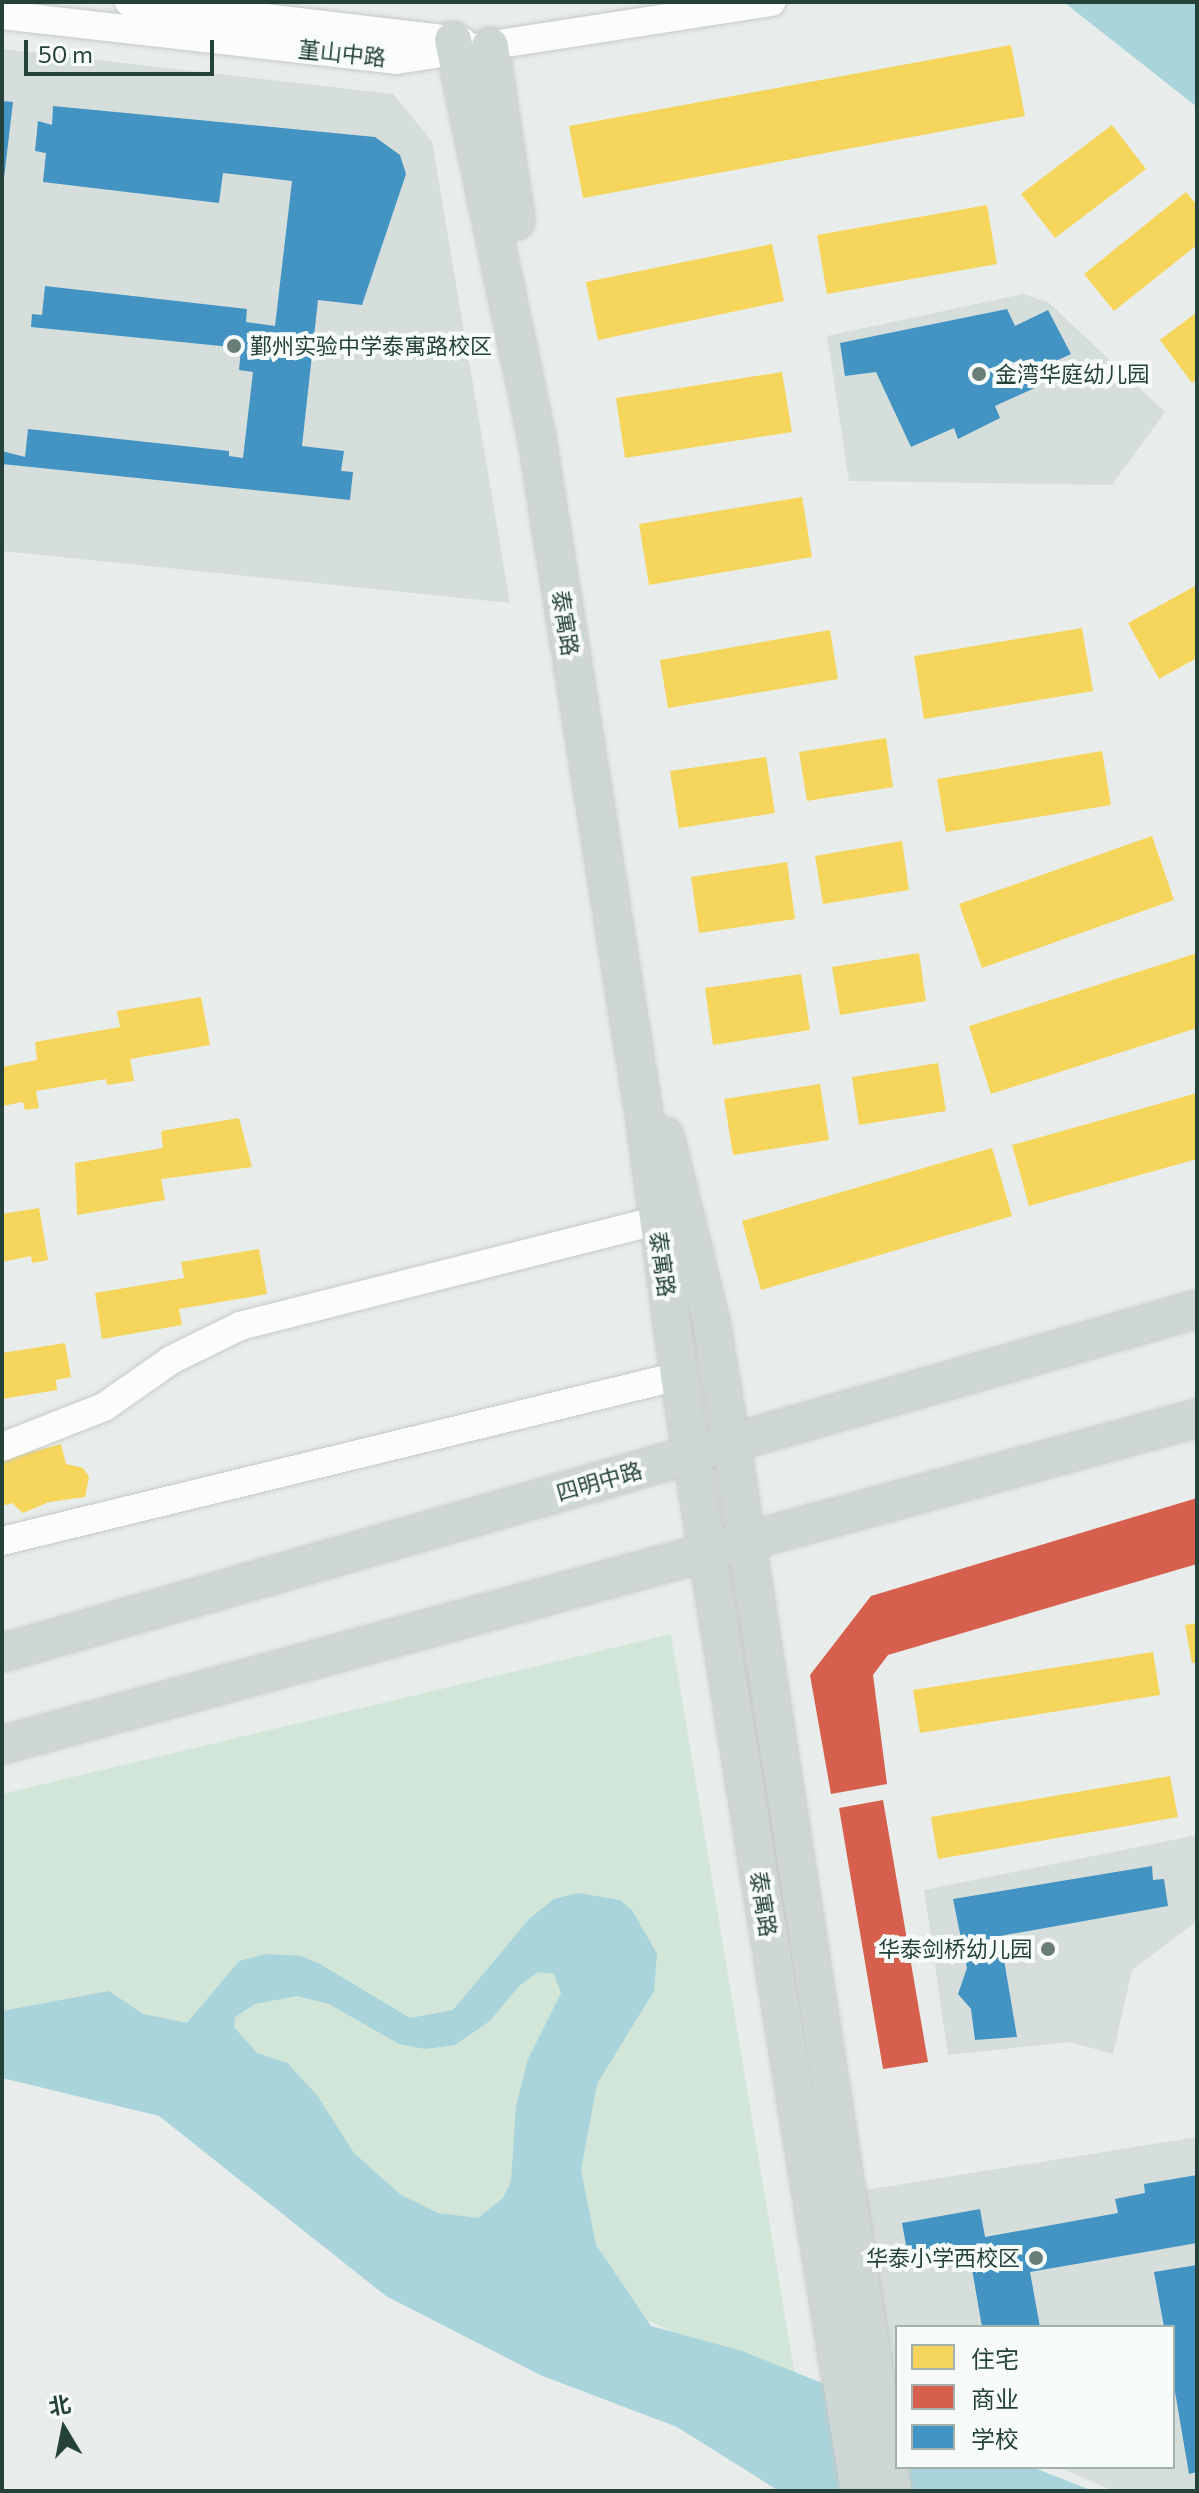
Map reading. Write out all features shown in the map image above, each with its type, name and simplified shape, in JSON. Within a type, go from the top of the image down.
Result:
[{"type":"main road","name":"泰寓路","points":[[466,45],[537,439],[645,1120],[656,1221],[691,1454],[859,2491]]},
{"type":"main road","name":"泰寓路","points":[[466,45],[497,120],[555,439],[660,1115],[711,1322],[893,2491]]},
{"type":"main road","name":"四明中路","points":[[2,1653],[1197,1309]]},
{"type":"main road","points":[[2,1745],[747,1545],[1197,1418]]},
{"type":"street","name":"堇山中路","points":[[129,2],[466,45]]},
{"type":"street","name":"堇山中路","points":[[2,15],[396,60],[466,45],[772,2]]},
{"type":"street","points":[[2,1447],[104,1407],[171,1360],[240,1326],[656,1221]]},
{"type":"street","points":[[2,1541],[679,1376]]},
{"type":"shaded area","name":"鄞州实验中学泰寓路校区","points":[[2,49],[393,94],[432,141],[510,603],[2,551]]},
{"type":"shaded area","name":"金湾华庭幼儿园","points":[[1023,294],[1048,302],[1165,412],[1112,485],[849,481],[827,336]]},
{"type":"shaded area","name":"华泰剑桥幼儿园","points":[[1197,1835],[1197,1921],[1132,1970],[1113,2054],[1070,2042],[948,2055],[924,1890]]},
{"type":"shaded area","name":"华泰小学西校区","points":[[1197,2137],[1197,2491],[1113,2491],[1063,2469],[1175,2469],[1175,2325],[895,2325],[895,2397],[865,2190]]},
{"type":"green space","points":[[671,1634],[797,2388],[2,2028],[2,1794]]},
{"type":"water","points":[[1197,2],[1197,107],[1065,3]]},
{"type":"water","points":[[578,1893],[620,1900],[632,1910],[657,1954],[654,1991],[597,2084],[581,2170],[596,2245],[651,2326],[742,2351],[895,2412],[895,2469],[1037,2469],[1093,2491],[779,2491],[677,2427],[540,2375],[386,2296],[159,2116],[2,2078],[2,2011],[109,1991],[143,2014],[187,2023],[239,1961],[266,1954],[301,1956],[320,1964],[410,2018],[453,2010],[530,1918],[554,1899]],"holes":[[[538,1972],[554,1974],[561,1993],[528,2059],[516,2106],[511,2181],[503,2198],[478,2218],[438,2213],[401,2195],[354,2153],[317,2095],[287,2063],[257,2053],[234,2027],[235,2017],[255,2004],[297,1996],[329,2004],[399,2044],[425,2049],[455,2045],[490,2021],[519,1986]]]},
{"type":"building: 住宅","points":[[1011,45],[1025,116],[583,198],[569,126]]},
{"type":"building: 住宅","points":[[1112,125],[1146,169],[1055,238],[1021,194]]},
{"type":"building: 住宅","points":[[1186,192],[1197,205],[1197,245],[1114,311],[1084,274]]},
{"type":"building: 住宅","points":[[987,205],[997,264],[827,294],[817,235]]},
{"type":"building: 住宅","points":[[772,244],[784,301],[598,340],[586,282]]},
{"type":"building: 住宅","points":[[1197,312],[1197,379],[1192,383],[1160,340]]},
{"type":"building: 住宅","points":[[782,372],[792,432],[625,458],[616,398]]},
{"type":"building: 住宅","points":[[802,497],[812,557],[649,585],[639,524]]},
{"type":"building: 住宅","points":[[1197,585],[1197,658],[1159,679],[1128,623]]},
{"type":"building: 住宅","points":[[1082,628],[1093,691],[924,719],[914,656]]},
{"type":"building: 住宅","points":[[830,630],[838,679],[668,708],[660,660]]},
{"type":"building: 住宅","points":[[886,738],[893,787],[807,801],[799,752]]},
{"type":"building: 住宅","points":[[1102,751],[1111,805],[946,832],[937,779]]},
{"type":"building: 住宅","points":[[766,757],[775,813],[679,828],[670,771]]},
{"type":"building: 住宅","points":[[1152,836],[1174,900],[982,968],[959,904]]},
{"type":"building: 住宅","points":[[902,841],[909,890],[823,904],[815,856]]},
{"type":"building: 住宅","points":[[787,862],[795,919],[699,933],[691,877]]},
{"type":"building: 住宅","points":[[919,953],[926,1001],[840,1015],[832,967]]},
{"type":"building: 住宅","points":[[1197,953],[1197,1028],[991,1094],[969,1026]]},
{"type":"building: 住宅","points":[[801,974],[810,1030],[713,1045],[705,988]]},
{"type":"building: 住宅","points":[[201,997],[210,1045],[130,1059],[134,1081],[107,1085],[106,1079],[36,1091],[39,1108],[25,1110],[23,1102],[2,1106],[2,1067],[37,1060],[35,1042],[120,1027],[117,1011]]},
{"type":"building: 住宅","points":[[938,1063],[946,1111],[859,1125],[852,1077]]},
{"type":"building: 住宅","points":[[820,1084],[829,1140],[733,1155],[724,1099]]},
{"type":"building: 住宅","points":[[1197,1093],[1197,1159],[1029,1206],[1012,1145]]},
{"type":"building: 住宅","points":[[239,1118],[252,1167],[161,1179],[165,1200],[77,1215],[75,1163],[163,1148],[161,1131]]},
{"type":"building: 住宅","points":[[992,1148],[1012,1216],[761,1290],[742,1221]]},
{"type":"building: 住宅","points":[[39,1208],[48,1260],[32,1263],[31,1256],[2,1262],[2,1214]]},
{"type":"building: 住宅","points":[[259,1249],[267,1294],[179,1309],[182,1325],[102,1339],[95,1293],[184,1278],[181,1262]]},
{"type":"building: 住宅","points":[[65,1343],[71,1377],[56,1380],[57,1390],[2,1399],[2,1353]]},
{"type":"building: 住宅","points":[[61,1444],[66,1464],[83,1468],[89,1477],[85,1497],[49,1502],[23,1513],[12,1503],[2,1506],[2,1460]]},
{"type":"building: 住宅","points":[[1159,1513],[1162,1524],[1197,1514],[1197,1561],[1173,1568],[1171,1558],[1087,1583],[1074,1538]]},
{"type":"building: 住宅","points":[[1034,1552],[1046,1593],[885,1640],[873,1599]]},
{"type":"building: 住宅","points":[[1197,1623],[1197,1663],[1192,1663],[1185,1625]]},
{"type":"building: 住宅","points":[[1153,1652],[1160,1695],[920,1733],[913,1690]]},
{"type":"building: 住宅","points":[[859,1670],[879,1784],[834,1792],[813,1677]]},
{"type":"building: 住宅","points":[[1170,1776],[1178,1817],[938,1859],[931,1817]]},
{"type":"building: 住宅","points":[[888,1834],[907,1950],[866,1957],[847,1842]]},
{"type":"building: 商业","points":[[1197,1498],[1197,1564],[888,1655],[873,1675],[887,1784],[831,1794],[810,1675],[871,1596]]},
{"type":"building: 商业","points":[[883,1800],[928,2062],[883,2069],[839,1808]]},
{"type":"building: 学校","points":[[2,101],[13,102],[4,178],[2,178]]},
{"type":"building: 学校","points":[[53,106],[375,137],[400,155],[406,174],[362,305],[318,300],[302,446],[344,451],[341,471],[353,472],[350,500],[2,464],[2,451],[25,457],[28,429],[229,451],[229,456],[243,458],[253,372],[239,370],[241,348],[31,327],[32,314],[42,315],[45,286],[247,309],[246,322],[275,326],[292,181],[223,173],[219,203],[43,182],[46,153],[35,151],[38,121],[52,125]]},
{"type":"building: 学校","points":[[1007,309],[1015,326],[1048,310],[1071,354],[1030,373],[1037,387],[995,406],[1000,418],[958,439],[954,428],[911,447],[876,372],[845,376],[840,343]]},
{"type":"building: 学校","points":[[1152,1866],[1153,1880],[1164,1879],[1168,1906],[1000,1936],[1017,2037],[975,2040],[971,2009],[958,1994],[967,1968],[953,1899]]},
{"type":"building: 学校","points":[[1197,2175],[1197,2243],[1030,2272],[1040,2325],[982,2325],[968,2246],[908,2256],[902,2223],[980,2209],[985,2237],[1118,2213],[1115,2199],[1145,2193],[1144,2184]]},
{"type":"building: 学校","points":[[1197,2265],[1197,2472],[1189,2474],[1175,2392],[1175,2325],[1164,2325],[1154,2272]]},
{"type":"place","name":"鄞州实验中学泰寓路校区","points":[[234,346]]},
{"type":"place","name":"金湾华庭幼儿园","points":[[979,374]]},
{"type":"place","name":"华泰剑桥幼儿园","points":[[1048,1949]]},
{"type":"place","name":"华泰小学西校区","points":[[1036,2258]]}]
